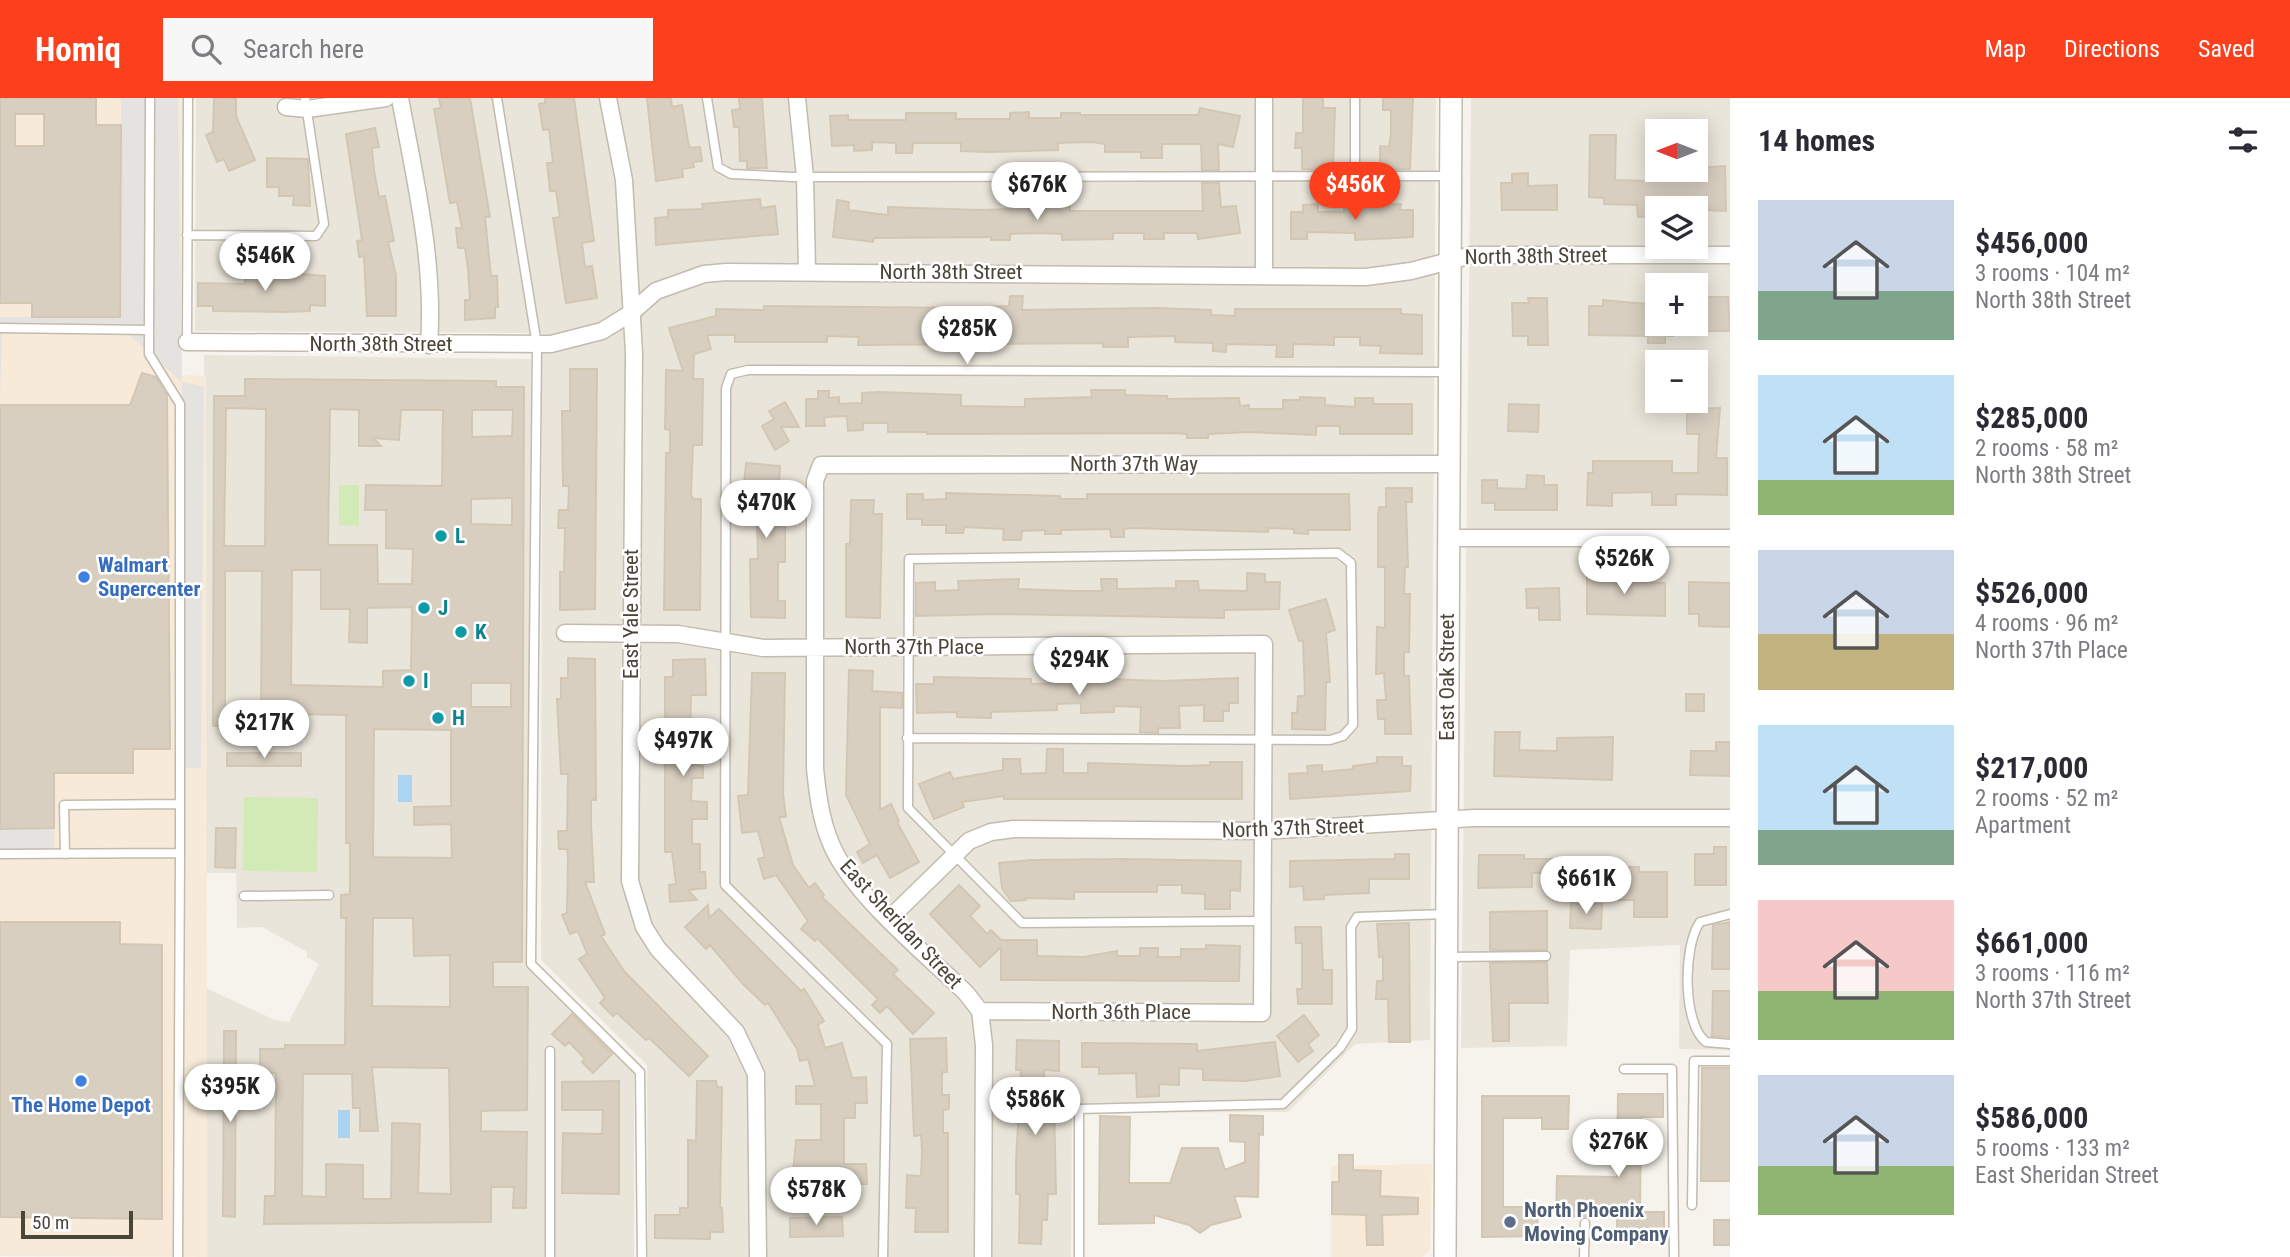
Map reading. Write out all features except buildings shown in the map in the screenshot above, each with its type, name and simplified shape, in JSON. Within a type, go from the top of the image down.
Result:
[{"type":"street","points":[[286,107],[386,98]]},
{"type":"street","points":[[400,98],[429,252],[432,309],[429,345]]},
{"type":"street","name":"East Yale Street","points":[[608,98],[624,180],[634,353],[630,881],[644,927],[658,949],[722,1013],[736,1032],[752,1064],[758,1099],[758,1257]]},
{"type":"street","points":[[797,98],[805,177],[807,271]]},
{"type":"street","points":[[1264,98],[1264,275]]},
{"type":"street","name":"East Oak Street","points":[[1445,1257],[1451,98]]},
{"type":"street","name":"North 38th Street","points":[[187,342],[537,345],[579,340],[602,331],[631,313],[656,291],[704,275],[807,271],[1375,276],[1411,271],[1450,258],[1472,255],[1730,256]]},
{"type":"street","name":"North 37th Way","points":[[821,465],[1448,464]]},
{"type":"street","name":"East Sheridan Street","points":[[821,465],[815,481],[815,768],[825,828],[848,874],[966,993],[979,1011]]},
{"type":"street","points":[[1448,538],[1730,538]]},
{"type":"street","name":"North 37th Place","points":[[565,633],[678,634],[763,648],[1264,644],[1263,739]]},
{"type":"street","points":[[1263,739],[1263,921]]},
{"type":"street","name":"North 37th Street","points":[[890,918],[969,841],[991,832],[1014,829],[1262,831],[1447,820],[1730,818]]},
{"type":"street","name":"North 36th Place","points":[[979,1011],[1262,1013],[1263,921]]},
{"type":"street","points":[[979,1011],[984,1045],[983,1257]]},
{"type":"lane","points":[[150,98],[149,354],[180,404],[178,1257]]},
{"type":"lane","points":[[187,342],[188,98]]},
{"type":"lane","points":[[497,98],[537,345],[531,964],[640,1072],[642,1257]]},
{"type":"lane","points":[[707,98],[718,167],[731,174],[805,177],[1451,176]]},
{"type":"lane","points":[[1354,178],[1355,98]]},
{"type":"lane","points":[[187,235],[316,236],[324,224],[306,104]]},
{"type":"lane","points":[[0,328],[149,330]]},
{"type":"lane","points":[[883,1257],[887,1044],[725,885],[726,388],[731,374],[748,370],[1449,372]]},
{"type":"lane","points":[[907,738],[1330,740],[1343,736],[1353,725],[1351,564],[1338,553],[909,559],[907,738],[908,808],[952,856],[1022,923],[1263,921]]},
{"type":"lane","points":[[65,854],[64,805],[180,804]]},
{"type":"lane","points":[[0,854],[180,853]]},
{"type":"lane","points":[[244,896],[329,895]]},
{"type":"lane","points":[[1079,1257],[1079,1109],[1283,1104],[1340,1048],[1352,1029],[1351,928],[1357,917],[1446,914]]},
{"type":"lane","points":[[1730,914],[1700,922],[1692,937],[1689,960],[1693,1024],[1706,1042],[1730,1044]]},
{"type":"lane","points":[[1446,957],[1546,956]]},
{"type":"lane","points":[[550,1051],[550,1257]]},
{"type":"lane","points":[[1692,1205],[1694,1061],[1730,1061]]},
{"type":"lane","points":[[1624,1069],[1672,1069],[1674,1257]]},
{"type":"lane","points":[[1584,1257],[1585,1223]]},
{"type":"shaded area","points":[[0,98],[182,98],[181,375],[206,376],[207,1257],[0,1256]]},
{"type":"shaded area","points":[[121,98],[178,98],[182,382],[120,327],[2,328],[0,405],[0,317],[120,317]]},
{"type":"shaded area","points":[[196,98],[1436,98],[1430,1040],[1355,1044],[1288,1112],[1072,1113],[1071,1257],[648,1257],[647,1065],[541,960],[542,333],[195,331]]},
{"type":"shaded area","points":[[1471,98],[1730,98],[1730,1050],[1679,1049],[1680,945],[1570,950],[1567,1046],[1461,1048]]},
{"type":"shaded area","points":[[204,355],[531,359],[530,968],[634,1070],[634,1257],[207,1257],[206,988],[275,1020],[289,1022],[319,964],[307,957],[307,952],[262,927],[237,928],[236,873],[206,873]]},
{"type":"shaded area","points":[[182,382],[204,386],[201,768],[180,768]]},
{"type":"shaded area","points":[[54,828],[54,854],[0,854],[0,829]]},
{"type":"shaded area","points":[[1432,1164],[1430,1249],[1423,1257],[1331,1257],[1331,1166]]},
{"type":"green space","points":[[339,485],[359,485],[359,526],[339,525]]},
{"type":"green space","points":[[244,797],[318,798],[317,872],[243,871]]},
{"type":"water","points":[[398,775],[412,775],[412,802],[398,802]]},
{"type":"water","points":[[338,1110],[350,1110],[350,1138],[338,1138]]},
{"type":"place","name":"L","points":[[441,536]]},
{"type":"place","name":"Walmart Supercenter","points":[[84,577]]},
{"type":"place","name":"J","points":[[424,608]]},
{"type":"place","name":"K","points":[[461,632]]},
{"type":"place","name":"I","points":[[409,681]]},
{"type":"place","name":"H","points":[[438,718]]},
{"type":"place","name":"The Home Depot","points":[[81,1081]]},
{"type":"place","name":"North Phoenix Moving Company","points":[[1510,1222]]}]
